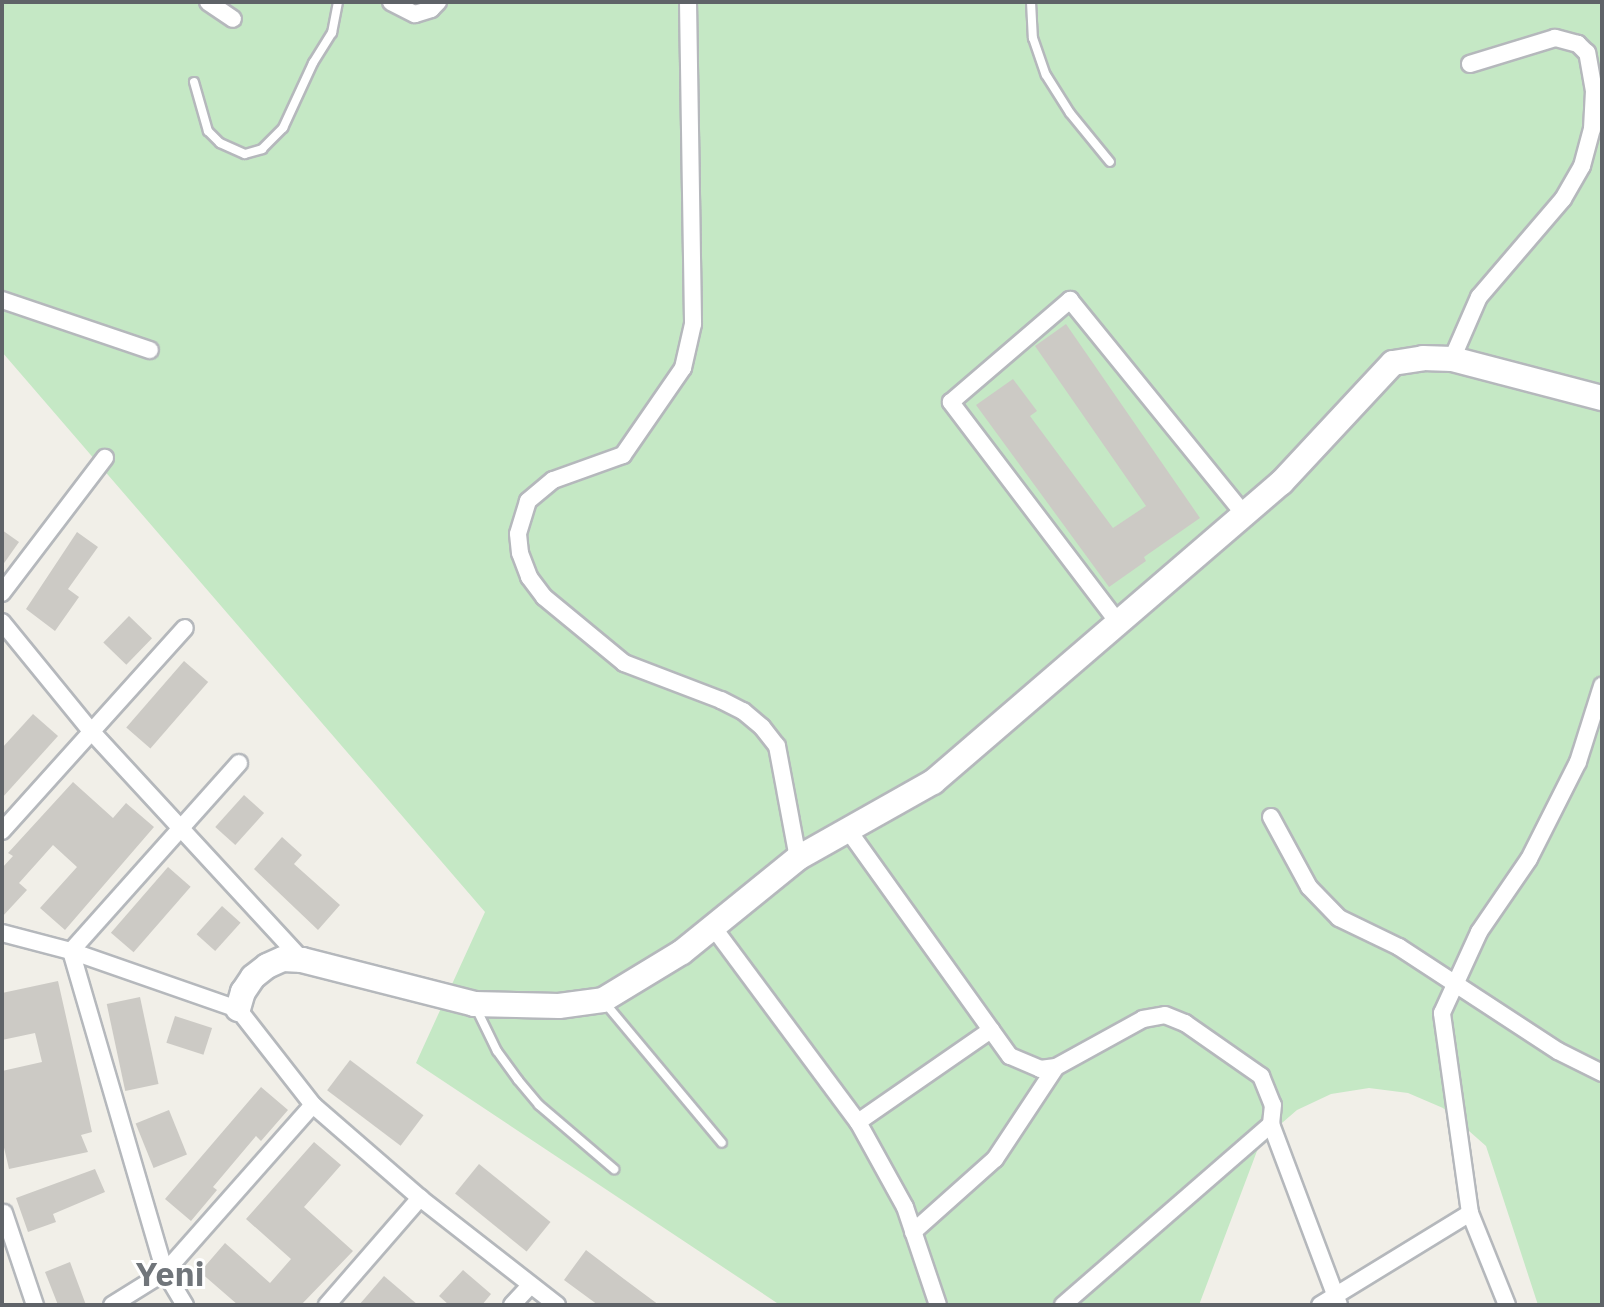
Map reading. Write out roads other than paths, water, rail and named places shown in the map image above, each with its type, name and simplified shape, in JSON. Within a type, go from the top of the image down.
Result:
[{"type":"street","points":[[208,2],[233,19]]},
{"type":"street","points":[[391,2],[415,14],[431,9],[438,2]]},
{"type":"street","points":[[688,2],[693,324],[683,368],[623,455],[539,489],[521,516],[519,544],[529,577],[544,597],[624,663],[721,700],[762,727],[777,746],[798,858]]},
{"type":"street","points":[[1452,359],[1479,297],[1563,199],[1582,166],[1592,129],[1594,91],[1587,53],[1578,44],[1555,38],[1470,64]]},
{"type":"street","points":[[2,300],[150,350]]},
{"type":"street","points":[[1120,625],[951,402],[1070,300],[1245,515]]},
{"type":"street","points":[[238,1009],[243,992],[267,966],[283,959],[302,960],[474,1004],[559,1006],[603,1000],[682,952],[798,858],[933,782],[1120,625],[1281,483],[1393,363],[1423,358],[1452,359],[1602,398]]},
{"type":"street","points":[[2,593],[105,458]]},
{"type":"street","points":[[2,622],[91,731],[302,960]]},
{"type":"street","points":[[2,831],[185,628]]},
{"type":"street","points":[[1507,1305],[1470,1213],[1442,1013],[1479,932],[1529,859],[1578,762],[1602,686]]},
{"type":"street","points":[[71,951],[239,763]]},
{"type":"street","points":[[1271,817],[1322,904],[1339,918],[1399,947],[1558,1051],[1602,1073]]},
{"type":"street","points":[[848,830],[1010,1056],[1024,1065],[1040,1069],[1056,1067],[1154,1015],[1176,1018],[1261,1076],[1273,1105],[1271,1124],[1337,1300]]},
{"type":"street","points":[[713,927],[858,1122],[905,1207],[938,1305]]},
{"type":"street","points":[[2,933],[71,951],[238,1009],[313,1105],[420,1198],[557,1305]]},
{"type":"street","points":[[71,951],[165,1272],[185,1305]]},
{"type":"street","points":[[858,1122],[991,1030]]},
{"type":"street","points":[[913,1232],[995,1159],[1056,1067]]},
{"type":"street","points":[[112,1305],[165,1272],[313,1105]]},
{"type":"street","points":[[1063,1305],[1271,1124]]},
{"type":"street","points":[[327,1305],[420,1198]]},
{"type":"street","points":[[3,1210],[35,1305]]},
{"type":"street","points":[[1320,1305],[1337,1300],[1470,1213]]},
{"type":"street","points":[[512,1305],[530,1286]]},
{"type":"lane","points":[[194,82],[208,131],[220,143],[245,154],[262,149],[283,128],[313,63],[332,33],[338,2]]},
{"type":"lane","points":[[1031,2],[1033,38],[1046,75],[1070,113],[1110,162]]},
{"type":"lane","points":[[603,1000],[614,1018],[722,1143]]},
{"type":"lane","points":[[474,1004],[497,1051],[539,1105],[614,1169]]},
{"type":"district","name":"Yeni","points":[[170,1274]]}]
